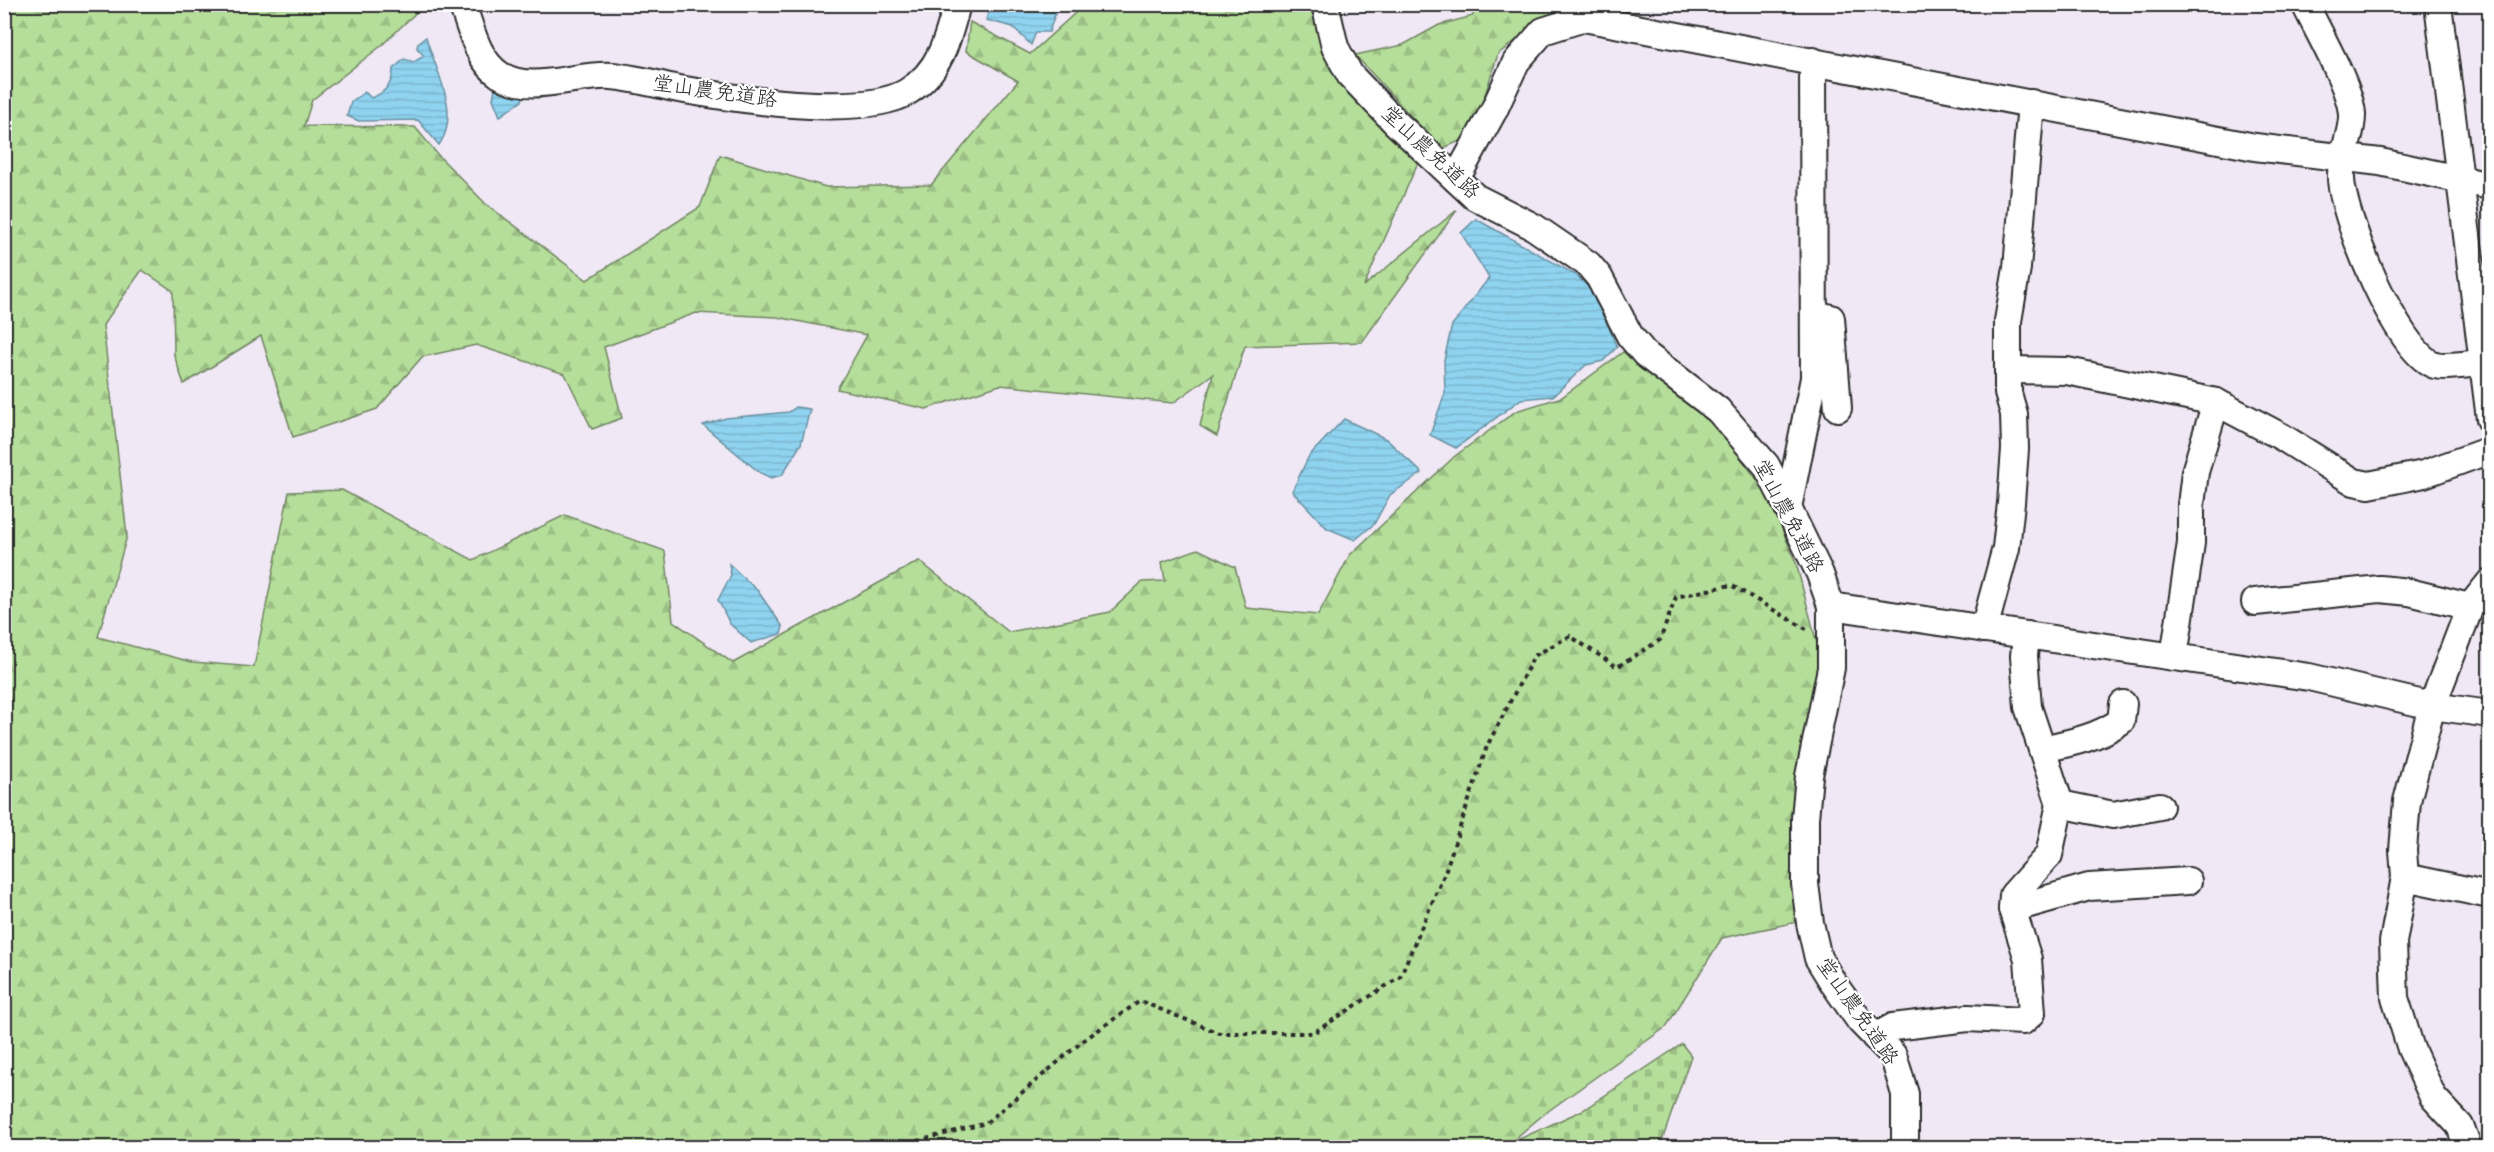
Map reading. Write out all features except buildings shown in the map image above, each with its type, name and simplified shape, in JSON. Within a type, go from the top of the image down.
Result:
[{"type":"street","name":"堂山農免道路","points":[[462,4],[485,63],[501,76],[518,81],[536,83],[609,76],[722,96],[831,105],[888,101],[908,92],[926,76],[939,59],[948,41],[957,4]]},
{"type":"street","name":"堂山農免道路","points":[[1325,4],[1335,47],[1350,75],[1396,123],[1475,197],[1534,227],[1588,264],[1599,277],[1630,336],[1645,354],[1718,410],[1766,465],[1788,508],[1820,574],[1831,606],[1831,668],[1809,776],[1805,818],[1806,884],[1810,923],[1818,958],[1860,1021],[1893,1055],[1905,1094],[1905,1148]]},
{"type":"street","points":[[2305,4],[2345,89],[2352,114],[2341,157],[2343,203],[2369,272],[2411,346],[2435,365],[2481,363]]},
{"type":"street","points":[[2438,4],[2462,179],[2481,363],[2490,419]]},
{"type":"street","points":[[1456,179],[1494,110],[1515,62],[1543,31],[1584,18],[2255,147],[2341,157],[2490,186]]},
{"type":"street","points":[[1788,508],[1814,378],[1813,61]]},
{"type":"street","points":[[1984,629],[2006,548],[2011,503],[2015,449],[2014,414],[2008,393],[2008,321],[2017,268],[2031,103]]},
{"type":"street","points":[[1815,314],[1831,318],[1838,408]]},
{"type":"street","points":[[2009,370],[2067,371],[2216,402],[2282,437],[2354,482],[2369,485],[2424,474],[2490,450]]},
{"type":"street","points":[[2174,657],[2190,543],[2190,505],[2195,472],[2216,402]]},
{"type":"street","points":[[2468,1148],[2460,1126],[2433,1096],[2410,1049],[2395,998],[2393,942],[2405,877],[2403,850],[2407,801],[2432,706],[2470,607],[2490,582]]},
{"type":"street","points":[[2255,602],[2380,589],[2409,592],[2470,607]]},
{"type":"street","points":[[1831,606],[2309,677],[2432,706],[2490,714]]},
{"type":"street","points":[[1875,1037],[1893,1027],[1968,1018],[2022,1021],[2032,1012],[2028,959],[2012,909],[2013,895],[2049,855],[2060,804],[2028,707],[2024,656],[2026,635]]},
{"type":"street","points":[[2042,749],[2078,742],[2109,729],[2121,721],[2123,704]]},
{"type":"street","points":[[2060,804],[2114,815],[2160,806]]},
{"type":"street","points":[[2405,877],[2490,896]]},
{"type":"street","points":[[2012,909],[2089,886],[2188,881]]},
{"type":"path","points":[[891,1148],[986,1123],[1084,1040],[1140,1001],[1219,1033],[1313,1033],[1400,977],[1444,875],[1487,746],[1534,656],[1570,636],[1617,668],[1660,640],[1676,597],[1731,585],[1832,644]]},
{"type":"green space","points":[[5,5],[424,5],[381,46],[312,100],[304,126],[415,127],[438,155],[486,204],[587,280],[700,207],[720,155],[826,187],[931,185],[1018,81],[966,51],[970,22],[1030,54],[1084,5],[1317,5],[1320,29],[1422,153],[1364,286],[1457,210],[1362,342],[1245,346],[1217,436],[1200,426],[1213,374],[1173,403],[1000,385],[926,409],[837,389],[867,335],[777,317],[696,313],[604,347],[622,418],[592,429],[565,374],[476,345],[422,357],[377,409],[293,437],[261,336],[184,384],[174,355],[173,291],[142,270],[103,325],[127,536],[98,637],[192,662],[254,667],[289,492],[342,490],[473,560],[565,515],[665,551],[673,621],[733,663],[919,561],[1009,632],[1110,612],[1142,582],[1165,581],[1162,562],[1198,549],[1235,567],[1246,608],[1318,615],[1350,555],[1455,456],[1516,411],[1562,397],[1623,352],[1709,416],[1768,494],[1796,563],[1820,655],[1795,790],[1797,922],[1722,938],[1666,1027],[1544,1114],[1505,1147],[5,1148]]},
{"type":"green space","points":[[1475,5],[1563,5],[1498,54],[1484,98],[1467,138],[1441,149],[1355,55],[1403,45],[1439,25],[1473,16]]},
{"type":"green space","points":[[1682,1044],[1691,1056],[1660,1147],[1502,1147],[1583,1110]]},
{"type":"water","points":[[991,4],[1058,5],[1049,32],[1036,32],[1031,45],[1013,27],[986,20]]},
{"type":"water","points":[[426,37],[447,105],[448,119],[439,145],[418,120],[359,121],[347,116],[351,102],[365,92],[371,98],[384,91],[392,79],[393,69],[404,59],[414,62],[424,56],[417,48],[418,43]]},
{"type":"water","points":[[496,83],[523,97],[522,101],[500,116],[493,99]]},
{"type":"water","points":[[1476,219],[1576,275],[1595,294],[1617,347],[1603,361],[1586,365],[1553,396],[1521,399],[1456,448],[1430,435],[1445,393],[1444,360],[1452,325],[1489,278],[1461,233]]},
{"type":"water","points":[[796,407],[810,409],[801,444],[782,475],[771,478],[759,472],[703,425],[726,418],[789,412]]},
{"type":"water","points":[[1344,419],[1386,439],[1422,473],[1390,495],[1374,524],[1355,540],[1327,528],[1292,491],[1309,456]]},
{"type":"water","points":[[729,564],[757,590],[783,627],[781,634],[751,643],[730,624],[718,600],[731,575]]}]
